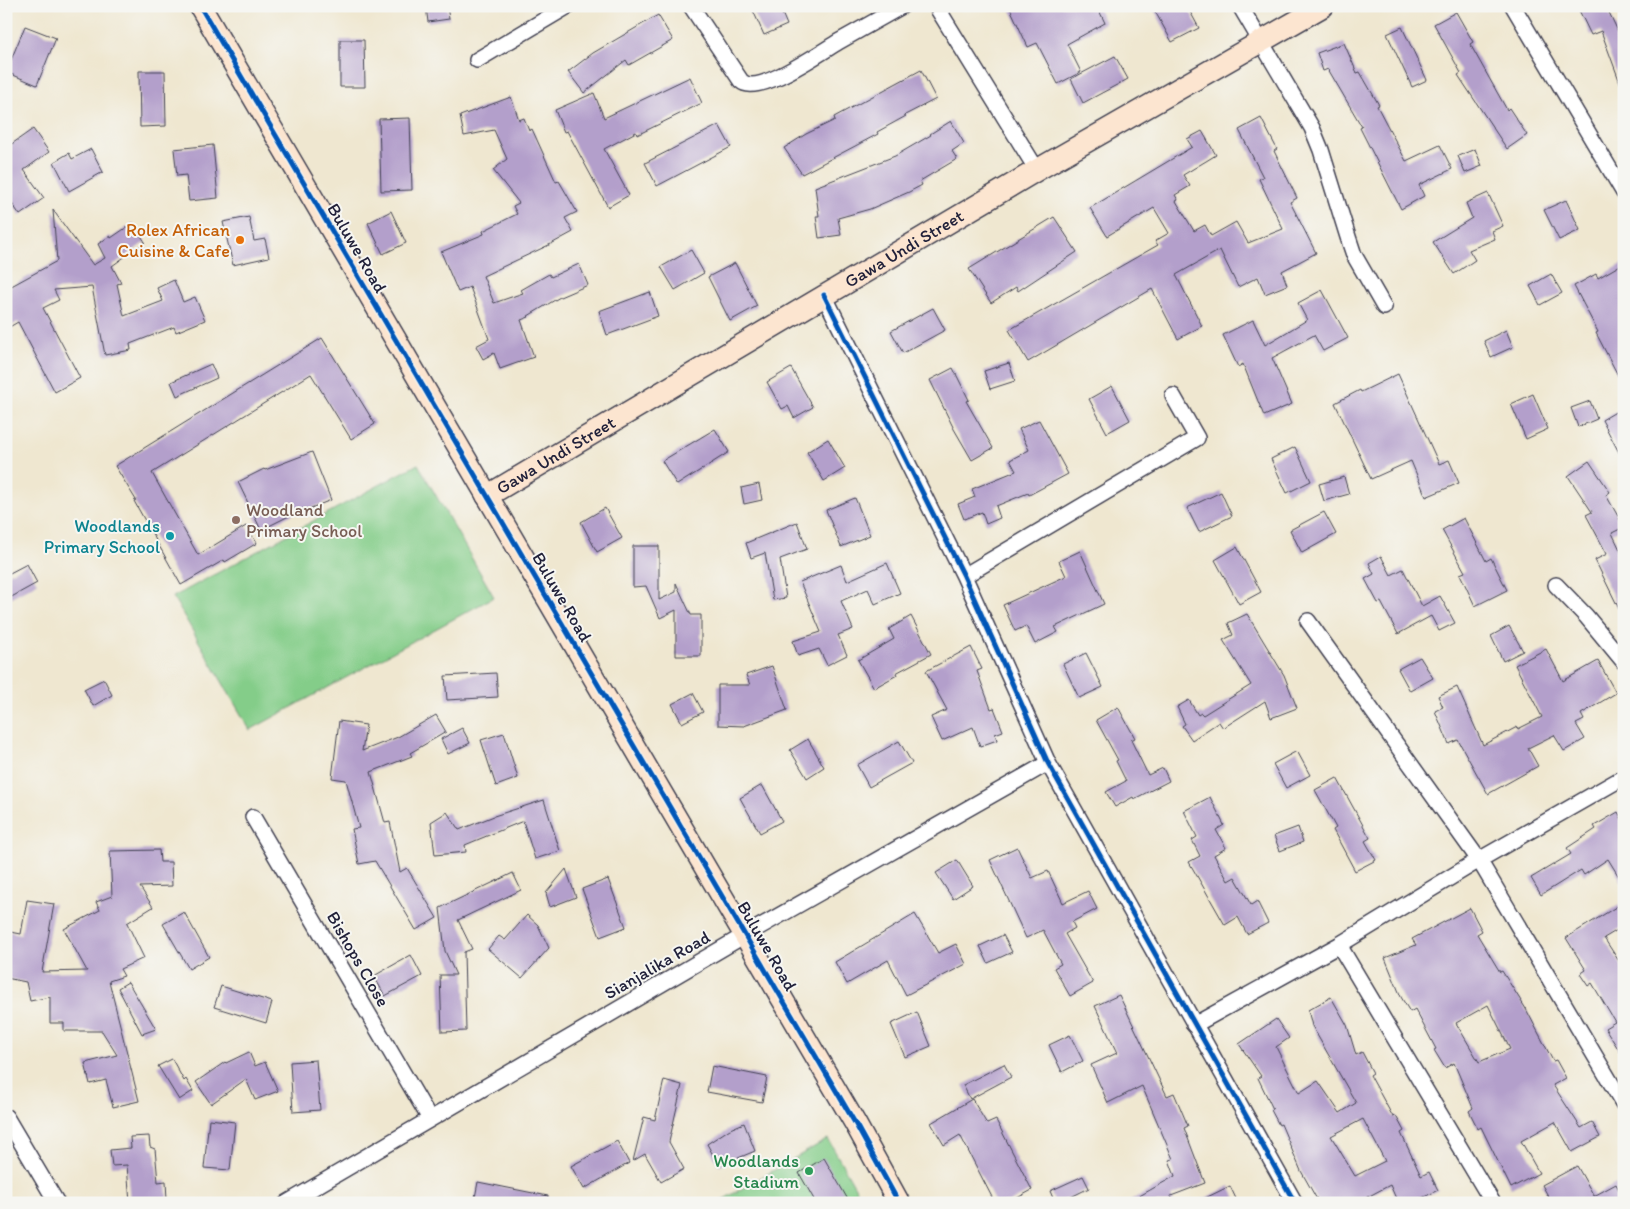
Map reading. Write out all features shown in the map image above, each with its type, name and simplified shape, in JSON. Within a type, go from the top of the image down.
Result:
[{"type":"street","name":"Buluwe Road","points":[[200,6],[855,1123],[899,1203]]},
{"type":"street","points":[[477,60],[568,6]]},
{"type":"street","points":[[691,6],[744,84],[776,78],[902,6]]},
{"type":"street","points":[[936,6],[1037,170]]},
{"type":"street","points":[[1240,6],[1262,40],[1312,128],[1330,176],[1354,255],[1384,307]]},
{"type":"street","name":"Gawa Undi Street","points":[[487,496],[1037,170],[1323,6]]},
{"type":"street","points":[[1513,6],[1623,189]]},
{"type":"street","points":[[824,296],[964,576],[1048,763],[1295,1203]]},
{"type":"street","points":[[964,576],[1197,438],[1173,396]]},
{"type":"street","points":[[1556,585],[1586,616],[1624,662]]},
{"type":"street","points":[[1308,621],[1479,860],[1624,1105]]},
{"type":"street","name":"Sianjalika Road","points":[[287,1203],[745,935],[1048,763]]},
{"type":"street","points":[[1194,1025],[1339,945],[1479,860],[1624,777]]},
{"type":"street","name":"Bishops Close","points":[[253,817],[430,1120]]},
{"type":"street","points":[[1339,945],[1493,1203]]},
{"type":"street","points":[[6,1117],[56,1203]]},
{"type":"green space","points":[[418,464],[494,597],[250,730],[173,597]]},
{"type":"green space","name":"Woodlands Stadium","points":[[828,1139],[864,1203],[717,1203]]},
{"type":"building","points":[[426,6],[447,6],[449,19],[428,22]]},
{"type":"building","points":[[751,6],[779,6],[787,25],[764,35]]},
{"type":"building","points":[[1009,6],[1097,6],[1105,23],[1067,44],[1081,72],[1058,84],[1037,43],[1028,47]]},
{"type":"building","points":[[1152,6],[1187,6],[1199,28],[1172,42]]},
{"type":"building","points":[[1577,6],[1606,6],[1624,44],[1624,88],[1622,88],[1601,31],[1591,35]]},
{"type":"building","points":[[1456,12],[1473,42],[1470,44],[1507,110],[1509,108],[1527,135],[1507,149],[1458,75],[1461,73],[1434,24]]},
{"type":"building","points":[[658,15],[673,40],[629,65],[626,60],[584,93],[568,72],[593,53]]},
{"type":"building","points":[[25,26],[56,38],[37,85],[6,72]]},
{"type":"building","points":[[1402,27],[1427,80],[1412,87],[1387,34]]},
{"type":"building","points":[[340,40],[364,40],[365,87],[340,87]]},
{"type":"building","points":[[1344,43],[1357,73],[1360,72],[1379,105],[1377,106],[1406,161],[1440,145],[1452,169],[1419,185],[1424,196],[1401,209],[1360,128],[1362,127],[1328,69],[1323,71],[1317,53]]},
{"type":"building","points":[[1115,56],[1128,79],[1083,103],[1071,79]]},
{"type":"building","points":[[921,70],[936,99],[905,115],[877,132],[878,134],[802,174],[784,148],[806,134],[835,120],[834,117]]},
{"type":"building","points":[[139,71],[165,71],[166,126],[140,127]]},
{"type":"building","points":[[690,77],[702,103],[637,135],[636,132],[604,149],[629,195],[608,207],[567,131],[564,132],[555,110],[594,93],[604,118]]},
{"type":"building","points":[[511,97],[519,120],[524,118],[529,131],[532,129],[556,182],[559,181],[577,212],[565,218],[573,232],[483,276],[494,303],[523,293],[521,290],[549,274],[551,277],[579,264],[588,285],[560,297],[521,320],[534,357],[500,369],[494,353],[483,359],[476,346],[489,339],[470,287],[458,292],[441,252],[484,234],[483,231],[517,214],[513,206],[519,203],[493,170],[507,159],[494,130],[464,136],[460,116]]},
{"type":"building","points":[[410,118],[412,190],[381,191],[379,119]]},
{"type":"building","points":[[1261,118],[1277,149],[1274,151],[1297,198],[1290,202],[1316,253],[1282,271],[1287,285],[1265,294],[1258,277],[1238,287],[1220,250],[1176,275],[1202,326],[1178,339],[1152,289],[1028,362],[1009,330],[1158,245],[1155,241],[1169,233],[1154,208],[1107,236],[1090,208],[1192,147],[1187,139],[1202,131],[1216,155],[1183,175],[1190,186],[1175,195],[1178,200],[1176,201],[1194,231],[1205,225],[1211,236],[1236,222],[1248,243],[1283,229],[1259,179],[1263,177],[1239,130]]},
{"type":"building","points":[[951,121],[964,143],[952,151],[957,159],[920,181],[922,185],[909,192],[870,209],[838,218],[841,235],[819,238],[816,216],[819,216],[815,187],[895,156]]},
{"type":"building","points":[[719,125],[731,147],[657,186],[645,163]]},
{"type":"building","points":[[33,129],[49,152],[24,170],[44,198],[20,215],[6,195],[6,148]]},
{"type":"building","points":[[213,145],[218,198],[189,201],[186,175],[177,176],[174,149]]},
{"type":"building","points":[[91,149],[103,172],[69,191],[54,162],[69,153],[72,159]]},
{"type":"building","points":[[1475,149],[1482,166],[1465,173],[1458,156]]},
{"type":"building","points":[[1488,193],[1503,226],[1492,231],[1495,239],[1469,250],[1475,260],[1454,274],[1433,242],[1472,218],[1466,203]]},
{"type":"building","points":[[1566,200],[1580,230],[1559,240],[1544,210]]},
{"type":"building","points":[[53,210],[93,265],[105,258],[98,244],[110,236],[111,238],[133,223],[145,242],[112,266],[121,283],[117,284],[124,316],[163,301],[157,288],[174,280],[183,302],[195,297],[205,320],[176,332],[174,327],[130,344],[131,350],[105,355],[92,287],[54,290],[59,300],[43,308],[80,378],[55,392],[18,322],[6,329],[6,289],[57,261]]},
{"type":"building","points":[[391,211],[406,243],[383,254],[368,223]]},
{"type":"building","name":"Rolex African Cuisine & Cafe","points":[[249,217],[254,241],[265,239],[269,257],[233,265],[223,222]]},
{"type":"building","points":[[1054,217],[1077,252],[1018,291],[1016,287],[991,303],[969,269]]},
{"type":"building","points":[[691,250],[704,273],[675,290],[661,267]]},
{"type":"building","points":[[735,263],[757,306],[730,321],[708,277]]},
{"type":"building","points":[[1624,263],[1624,310],[1619,313],[1624,323],[1624,387],[1574,286],[1596,274],[1598,278]]},
{"type":"building","points":[[1551,274],[1562,293],[1540,305],[1530,286]]},
{"type":"building","points":[[1322,290],[1348,338],[1323,351],[1314,335],[1272,358],[1292,404],[1264,416],[1243,364],[1238,367],[1223,335],[1253,320],[1265,345],[1307,320],[1298,303]]},
{"type":"building","points":[[650,292],[658,316],[607,335],[599,311]]},
{"type":"building","points":[[933,308],[945,330],[903,353],[891,331]]},
{"type":"building","points":[[1506,330],[1513,347],[1491,357],[1484,341]]},
{"type":"building","points":[[322,338],[375,424],[351,439],[311,374],[152,473],[198,555],[246,526],[257,543],[181,585],[134,501],[136,500],[115,466]]},
{"type":"building","points":[[1009,363],[1015,381],[990,389],[984,371]]},
{"type":"building","points":[[211,364],[217,378],[177,396],[171,382]]},
{"type":"building","points":[[791,368],[813,407],[794,418],[788,406],[782,409],[767,382]]},
{"type":"building","points":[[953,368],[969,400],[966,401],[993,448],[972,460],[954,429],[930,380]]},
{"type":"building","points":[[1398,374],[1439,464],[1449,460],[1459,483],[1426,497],[1411,461],[1371,479],[1335,403]]},
{"type":"building","points":[[1112,386],[1130,420],[1107,433],[1089,399]]},
{"type":"building","points":[[1533,394],[1548,429],[1526,439],[1511,404]]},
{"type":"building","points":[[1590,401],[1597,419],[1578,427],[1571,408]]},
{"type":"building","points":[[1624,407],[1624,462],[1602,420]]},
{"type":"building","points":[[1039,420],[1068,474],[1029,495],[1028,493],[996,506],[1000,518],[986,524],[982,512],[964,519],[958,504],[975,497],[972,489],[1016,471],[1010,460],[1029,450],[1019,429]]},
{"type":"building","points":[[715,429],[729,452],[677,485],[662,461]]},
{"type":"building","points":[[828,439],[845,468],[824,481],[807,452]]},
{"type":"building","points":[[1295,447],[1311,481],[1287,493],[1271,459]]},
{"type":"building","points":[[312,452],[331,500],[306,510],[305,508],[261,530],[238,482],[264,469]]},
{"type":"building","points":[[1589,461],[1610,492],[1606,495],[1624,527],[1612,533],[1624,558],[1624,619],[1595,560],[1607,554],[1586,515],[1592,512],[1568,476]]},
{"type":"building","points":[[1344,477],[1349,494],[1324,501],[1319,484]]},
{"type":"building","points":[[759,484],[762,500],[744,504],[741,488]]},
{"type":"building","points":[[1221,492],[1232,516],[1199,532],[1187,508]]},
{"type":"building","points":[[855,498],[870,535],[841,547],[826,510]]},
{"type":"building","points":[[605,508],[622,538],[597,552],[581,522]]},
{"type":"building","points":[[1324,512],[1336,534],[1302,553],[1290,530]]},
{"type":"building","points":[[1464,518],[1486,561],[1491,558],[1507,590],[1475,606],[1460,574],[1465,572],[1442,530]]},
{"type":"building","points":[[797,522],[807,549],[780,559],[786,598],[773,600],[765,553],[751,558],[746,543]]},
{"type":"building","points":[[633,546],[659,546],[659,600],[676,592],[676,583],[691,615],[701,615],[701,656],[676,656],[676,610],[660,618],[646,586],[633,587]]},
{"type":"building","points":[[1237,547],[1261,592],[1239,604],[1215,560]]},
{"type":"building","points":[[1080,551],[1104,604],[1055,627],[1058,632],[1035,644],[1026,626],[1015,631],[1003,605],[1066,576],[1059,561]]},
{"type":"building","points":[[1381,556],[1391,575],[1403,569],[1422,606],[1440,596],[1455,623],[1439,631],[1431,616],[1398,634],[1381,602],[1378,603],[1365,579],[1374,574],[1369,563]]},
{"type":"building","points":[[887,563],[900,593],[875,604],[868,589],[841,601],[853,629],[838,635],[847,655],[827,665],[819,649],[798,656],[793,641],[821,632],[800,582],[841,565],[847,581]]},
{"type":"building","points":[[27,564],[37,583],[6,600],[6,575]]},
{"type":"building","points":[[1247,614],[1284,675],[1297,708],[1271,718],[1265,701],[1223,728],[1219,722],[1192,740],[1182,726],[1185,724],[1177,707],[1189,700],[1198,715],[1201,713],[1203,715],[1251,685],[1223,640],[1233,635],[1228,623]]},
{"type":"building","points":[[911,616],[931,654],[896,673],[897,675],[874,688],[858,660],[894,639],[889,629]]},
{"type":"building","points":[[1509,626],[1523,651],[1503,661],[1491,636]]},
{"type":"building","points":[[971,647],[982,669],[977,671],[991,709],[994,708],[1003,731],[995,734],[997,740],[980,746],[973,727],[942,741],[931,717],[947,710],[926,671]]},
{"type":"building","points":[[1546,649],[1563,681],[1598,661],[1616,693],[1581,714],[1584,720],[1576,724],[1585,739],[1564,751],[1554,735],[1528,748],[1538,766],[1488,794],[1458,740],[1449,744],[1435,711],[1443,707],[1438,696],[1457,687],[1483,745],[1517,727],[1518,729],[1542,717],[1515,665]]},
{"type":"building","points":[[1086,653],[1103,687],[1079,698],[1063,664]]},
{"type":"building","points":[[1420,657],[1433,678],[1410,691],[1398,669]]},
{"type":"building","points":[[772,666],[787,710],[744,726],[718,725],[718,685],[750,685],[746,675]]},
{"type":"building","points":[[496,673],[498,697],[447,700],[445,676]]},
{"type":"building","points":[[104,679],[112,695],[93,706],[84,689]]},
{"type":"building","points":[[693,693],[703,712],[682,723],[672,704]]},
{"type":"building","points":[[1118,707],[1135,738],[1131,740],[1148,775],[1163,768],[1169,781],[1115,807],[1106,792],[1126,781],[1116,761],[1118,760],[1096,720]]},
{"type":"building","points":[[436,715],[446,732],[410,753],[412,756],[371,772],[385,823],[390,822],[400,872],[407,868],[437,918],[416,930],[375,861],[359,864],[352,829],[359,828],[346,780],[332,778],[339,721],[366,725],[362,751],[398,737]]},
{"type":"building","points":[[462,728],[470,743],[448,754],[441,739]]},
{"type":"building","points":[[504,733],[518,778],[496,786],[481,740]]},
{"type":"building","points":[[808,739],[824,767],[807,778],[790,750]]},
{"type":"building","points":[[899,741],[912,763],[869,787],[857,765]]},
{"type":"building","points":[[1297,751],[1310,775],[1286,788],[1273,764]]},
{"type":"building","points":[[1337,778],[1370,838],[1365,841],[1376,860],[1355,871],[1333,830],[1336,828],[1315,790]]},
{"type":"building","points":[[762,785],[782,821],[760,833],[740,798]]},
{"type":"building","points":[[1210,797],[1224,825],[1216,830],[1226,848],[1214,855],[1228,881],[1235,877],[1251,905],[1257,901],[1268,923],[1247,934],[1238,917],[1225,925],[1189,862],[1200,856],[1192,840],[1197,837],[1184,811]]},
{"type":"building","points":[[544,800],[560,851],[535,859],[523,821],[465,845],[466,852],[435,855],[431,822],[447,812],[459,830],[494,816]]},
{"type":"building","points":[[1618,812],[1624,823],[1624,885],[1608,859],[1584,875],[1581,870],[1541,895],[1531,878],[1571,854],[1567,848],[1596,829],[1594,826]]},
{"type":"building","points":[[1298,827],[1303,842],[1280,851],[1274,836]]},
{"type":"building","points":[[1017,847],[1032,878],[1048,871],[1063,903],[1088,891],[1097,909],[1072,922],[1075,928],[1065,934],[1093,983],[1070,996],[1054,968],[1061,964],[1043,930],[1026,938],[990,860]]},
{"type":"building","points":[[159,850],[160,862],[171,862],[172,886],[140,887],[153,907],[127,923],[144,958],[120,969],[124,976],[109,981],[139,1101],[113,1107],[106,1080],[90,1084],[85,1063],[117,1055],[102,1031],[64,1031],[64,1023],[50,1023],[50,997],[30,1001],[26,982],[6,978],[6,931],[21,934],[27,900],[54,904],[42,972],[87,971],[64,929],[100,910],[96,902],[112,896],[110,851]]},
{"type":"building","points":[[957,860],[973,886],[953,899],[936,873]]},
{"type":"building","points":[[566,869],[576,897],[550,907],[546,893]]},
{"type":"building","points":[[513,873],[521,890],[458,920],[472,949],[464,952],[466,1031],[442,1032],[440,975],[456,975],[445,951],[440,908]]},
{"type":"building","points":[[608,879],[626,927],[600,937],[582,889]]},
{"type":"building","points":[[1624,902],[1624,926],[1604,938],[1624,969],[1624,1058],[1605,1028],[1615,1022],[1592,983],[1588,986],[1580,974],[1586,970],[1566,938]]},
{"type":"building","points":[[1470,908],[1482,931],[1477,934],[1500,972],[1502,971],[1526,1009],[1553,1061],[1556,1060],[1566,1078],[1553,1085],[1581,1128],[1592,1122],[1600,1137],[1572,1152],[1555,1122],[1521,1141],[1539,1173],[1511,1188],[1481,1127],[1478,1129],[1469,1111],[1473,1108],[1454,1063],[1445,1068],[1434,1050],[1436,1049],[1415,1009],[1410,1012],[1401,997],[1385,958],[1416,945],[1412,939]],"holes":[[[1488,1005],[1510,1049],[1479,1062],[1456,1023]]]},
{"type":"building","points":[[184,912],[209,957],[189,969],[163,924]]},
{"type":"building","points":[[915,914],[938,953],[956,944],[966,964],[906,995],[888,960],[847,984],[835,962]]},
{"type":"building","points":[[527,915],[538,925],[549,948],[522,978],[488,949],[499,936],[505,940]]},
{"type":"building","points":[[1003,935],[1012,952],[988,963],[980,946]]},
{"type":"building","points":[[411,955],[422,976],[385,996],[374,976]]},
{"type":"building","points":[[128,982],[156,1029],[142,1034],[118,988]]},
{"type":"building","points":[[221,986],[272,1002],[266,1023],[214,1007]]},
{"type":"building","points":[[1119,995],[1167,1096],[1174,1093],[1188,1126],[1184,1128],[1205,1183],[1171,1196],[1174,1203],[1127,1203],[1175,1176],[1169,1160],[1173,1159],[1142,1086],[1108,1103],[1091,1065],[1117,1053],[1095,1006]]},
{"type":"building","points":[[1331,997],[1347,1025],[1356,1055],[1362,1052],[1373,1073],[1370,1075],[1393,1117],[1396,1116],[1404,1131],[1401,1133],[1421,1176],[1429,1172],[1438,1190],[1412,1203],[1398,1203],[1390,1185],[1356,1203],[1319,1203],[1301,1171],[1281,1124],[1279,1125],[1271,1110],[1273,1109],[1258,1078],[1261,1076],[1239,1044],[1276,1019],[1289,1038],[1276,1047],[1299,1093],[1318,1081],[1340,1113],[1356,1103],[1312,1026],[1308,1010]],"holes":[[[1363,1119],[1385,1161],[1355,1176],[1331,1136]]]},
{"type":"building","points":[[917,1012],[931,1046],[905,1057],[891,1024]]},
{"type":"building","points":[[1070,1035],[1083,1061],[1062,1072],[1049,1045]]},
{"type":"building","points":[[249,1052],[255,1066],[265,1062],[278,1091],[255,1100],[246,1079],[211,1104],[196,1082],[225,1062]]},
{"type":"building","points":[[172,1059],[184,1081],[186,1079],[193,1091],[179,1100],[158,1066]]},
{"type":"building","points":[[316,1060],[320,1110],[293,1112],[290,1062]]},
{"type":"building","points":[[1004,1064],[1011,1077],[970,1099],[963,1085]]},
{"type":"building","points":[[712,1066],[767,1077],[762,1102],[707,1092]]},
{"type":"building","points":[[664,1080],[682,1085],[669,1142],[684,1169],[661,1182],[645,1154],[633,1161],[644,1117],[655,1120]]},
{"type":"building","points":[[972,1099],[987,1124],[996,1120],[1032,1190],[1008,1203],[995,1203],[960,1135],[944,1145],[931,1123]]},
{"type":"building","points":[[209,1119],[235,1122],[230,1170],[204,1168]]},
{"type":"building","points":[[744,1123],[755,1151],[719,1166],[707,1144],[730,1129]]},
{"type":"building","points":[[149,1136],[150,1147],[155,1149],[158,1182],[166,1181],[167,1200],[156,1201],[157,1203],[130,1203],[127,1165],[112,1166],[110,1150],[131,1148],[130,1137]]},
{"type":"building","points":[[617,1141],[629,1163],[584,1189],[571,1166]]},
{"type":"building","points":[[824,1158],[850,1203],[816,1203],[799,1173]]},
{"type":"building","points":[[1577,1166],[1594,1196],[1616,1184],[1624,1199],[1624,1203],[1552,1203],[1542,1185]]},
{"type":"building","points":[[1083,1176],[1089,1188],[1059,1203],[1055,1203],[1050,1191]]},
{"type":"building","points":[[478,1182],[548,1196],[547,1203],[474,1203]]},
{"type":"building","points":[[1230,1186],[1238,1203],[1195,1203]]},
{"type":"cycle path","points":[[200,6],[855,1123],[899,1203]]},
{"type":"cycle path","points":[[824,295],[964,576],[1048,763],[1295,1203]]},
{"type":"place","name":"Rolex African Cuisine & Cafe","points":[[240,240]]},
{"type":"place","name":"Woodland Primary School","points":[[236,520]]},
{"type":"place","name":"Woodlands Primary School","points":[[170,536]]},
{"type":"place","name":"Woodlands Stadium","points":[[809,1171]]}]
